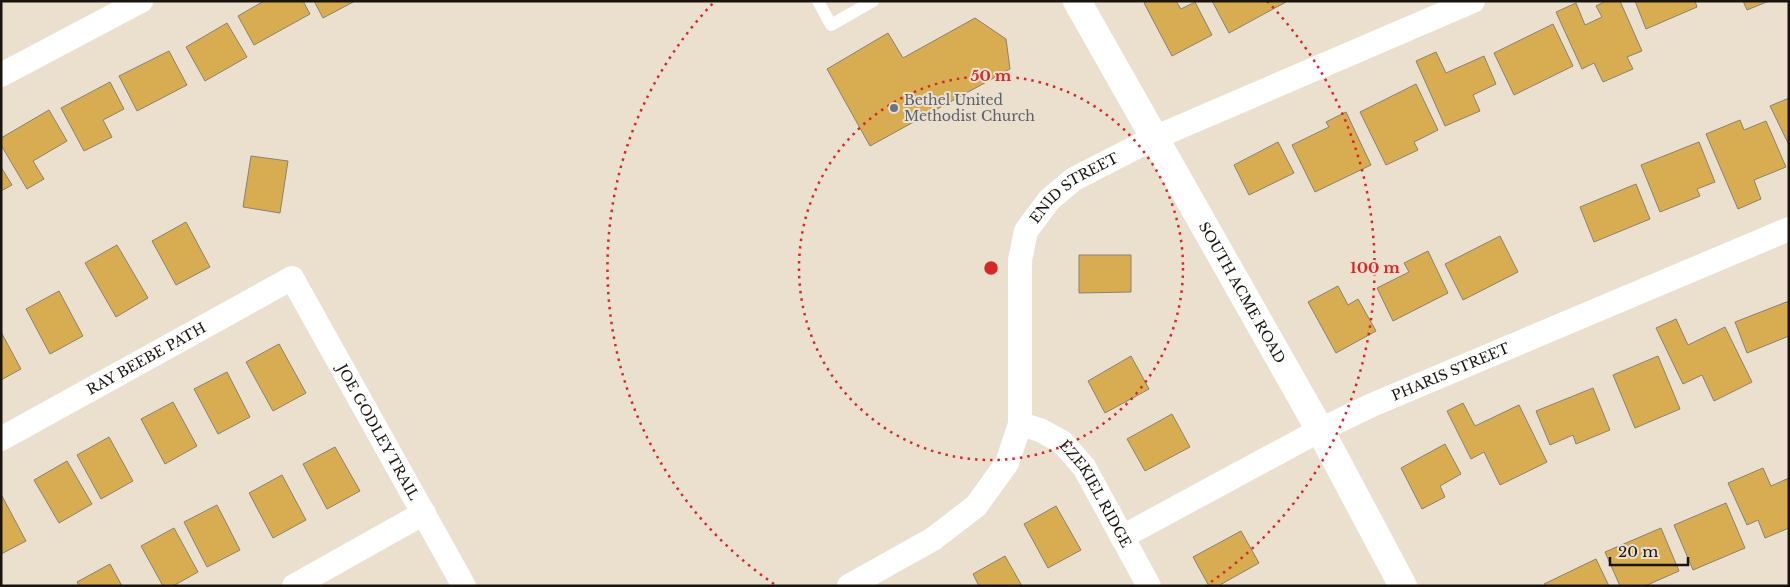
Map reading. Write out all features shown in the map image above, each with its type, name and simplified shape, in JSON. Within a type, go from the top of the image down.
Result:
[{"type":"street","points":[[1,75],[141,1]]},
{"type":"street","name":"SOUTH ACME ROAD","points":[[1078,1],[1320,430],[1402,586]]},
{"type":"street","name":"ENID STREET","points":[[849,586],[934,539],[976,506],[1007,463],[1020,424],[1020,260],[1026,231],[1049,200],[1074,179],[1154,138],[1473,1]]},
{"type":"street","name":"PHARIS STREET","points":[[1122,537],[1320,430],[1372,405],[1789,229]]},
{"type":"street","name":"RAY BEEBE PATH","points":[[1,439],[292,278]]},
{"type":"street","name":"JOE GODLEY TRAIL","points":[[292,278],[464,586]]},
{"type":"street","name":"EZEKIEL RIDGE","points":[[1020,424],[1040,430],[1062,442],[1079,460],[1149,586]]},
{"type":"street","points":[[294,586],[424,513]]},
{"type":"lane","points":[[818,1],[831,25],[873,1]]},
{"type":"building","points":[[264,1],[303,1],[310,14],[254,45],[238,16]]},
{"type":"building","points":[[314,1],[355,1],[323,18]]},
{"type":"building","points":[[1147,1],[1176,1],[1181,9],[1195,2],[1212,35],[1172,56],[1144,3]]},
{"type":"building","points":[[1212,1],[1286,1],[1286,2],[1229,33]]},
{"type":"building","points":[[1606,1],[1620,1],[1642,51],[1627,57],[1633,69],[1603,82],[1594,63],[1582,69],[1556,12],[1576,3],[1585,25],[1602,17],[1596,6]]},
{"type":"building","points":[[1635,1],[1695,1],[1697,7],[1646,29]]},
{"type":"building","points":[[1743,1],[1769,1],[1747,10]]},
{"type":"building","name":"Bethel United Methodist Church","points":[[975,18],[1006,39],[1010,69],[870,146],[827,69],[888,33],[903,58]]},
{"type":"building","points":[[227,23],[247,57],[205,81],[186,47]]},
{"type":"building","points":[[1553,24],[1573,66],[1514,95],[1494,53]]},
{"type":"building","points":[[169,51],[187,85],[137,111],[119,76]]},
{"type":"building","points":[[1436,52],[1446,73],[1484,56],[1496,84],[1473,95],[1480,111],[1445,126],[1416,61]]},
{"type":"building","points":[[110,82],[124,109],[103,120],[112,137],[84,151],[61,108]]},
{"type":"building","points":[[1416,84],[1438,130],[1414,142],[1418,150],[1386,165],[1360,112]]},
{"type":"building","points":[[1789,98],[1789,145],[1770,106]]},
{"type":"building","points":[[49,110],[67,141],[33,161],[44,179],[27,189],[1,145],[1,138]]},
{"type":"building","points":[[1346,112],[1371,165],[1315,192],[1292,145],[1329,127],[1326,122]]},
{"type":"building","points":[[1740,120],[1744,130],[1766,121],[1786,167],[1754,180],[1761,199],[1738,209],[1706,134]]},
{"type":"building","points":[[1278,142],[1294,173],[1249,195],[1234,165]]},
{"type":"building","points":[[1699,142],[1715,182],[1697,189],[1700,196],[1660,212],[1641,165]]},
{"type":"building","points":[[251,156],[288,161],[280,213],[243,207]]},
{"type":"building","points":[[1,167],[12,185],[1,191]]},
{"type":"building","points":[[1636,184],[1650,219],[1594,242],[1580,207]]},
{"type":"building","points":[[186,222],[210,267],[176,285],[152,241]]},
{"type":"building","points":[[1500,236],[1518,272],[1463,300],[1445,264]]},
{"type":"building","points":[[117,245],[148,298],[116,317],[85,263]]},
{"type":"building","points":[[1428,251],[1448,293],[1393,321],[1377,288],[1409,272],[1404,263]]},
{"type":"building","points":[[1079,255],[1131,255],[1131,292],[1079,293]]},
{"type":"building","points":[[1338,286],[1348,305],[1358,299],[1376,331],[1336,353],[1308,302]]},
{"type":"building","points":[[59,291],[83,336],[50,354],[26,309]]},
{"type":"building","points":[[1789,301],[1789,336],[1747,353],[1735,322]]},
{"type":"building","points":[[1676,319],[1688,345],[1725,327],[1752,382],[1714,401],[1702,375],[1683,384],[1656,328]]},
{"type":"building","points":[[1,332],[21,369],[1,380]]},
{"type":"building","points":[[279,344],[306,393],[273,411],[246,362]]},
{"type":"building","points":[[1131,356],[1149,389],[1105,413],[1088,381]]},
{"type":"building","points":[[1658,356],[1680,409],[1635,428],[1613,375]]},
{"type":"building","points":[[227,372],[250,417],[218,434],[194,389]]},
{"type":"building","points":[[1593,388],[1610,430],[1576,444],[1573,435],[1550,445],[1536,411]]},
{"type":"building","points":[[173,402],[197,446],[165,464],[141,419]]},
{"type":"building","points":[[1463,403],[1475,426],[1519,405],[1547,462],[1500,485],[1484,452],[1471,459],[1447,411]]},
{"type":"building","points":[[1172,414],[1190,447],[1145,471],[1127,439]]},
{"type":"building","points":[[109,437],[133,481],[101,499],[77,455]]},
{"type":"building","points":[[1445,444],[1461,474],[1440,486],[1445,497],[1422,509],[1401,468]]},
{"type":"building","points":[[335,447],[360,491],[327,509],[303,464]]},
{"type":"building","points":[[67,461],[92,504],[59,523],[34,480]]},
{"type":"building","points":[[1763,468],[1771,486],[1789,478],[1789,528],[1765,538],[1758,520],[1747,525],[1728,483]]},
{"type":"building","points":[[282,475],[306,520],[273,538],[249,493]]},
{"type":"building","points":[[1,497],[26,541],[1,554]]},
{"type":"building","points":[[1726,503],[1745,548],[1693,570],[1674,525]]},
{"type":"building","points":[[217,505],[240,550],[207,567],[184,522]]},
{"type":"building","points":[[1056,506],[1081,550],[1048,568],[1024,524]]},
{"type":"building","points":[[174,528],[198,572],[173,586],[163,586],[141,546]]},
{"type":"building","points":[[1661,528],[1679,571],[1645,586],[1620,586],[1605,552]]},
{"type":"building","points":[[1241,531],[1259,563],[1218,586],[1209,586],[1193,557]]},
{"type":"building","points":[[1005,556],[1022,586],[979,586],[973,574]]},
{"type":"building","points":[[1596,559],[1609,586],[1545,586],[1544,584]]},
{"type":"building","points":[[110,564],[122,586],[79,586],[77,582]]},
{"type":"place","name":"Bethel United Methodist Church","points":[[894,108]]}]
